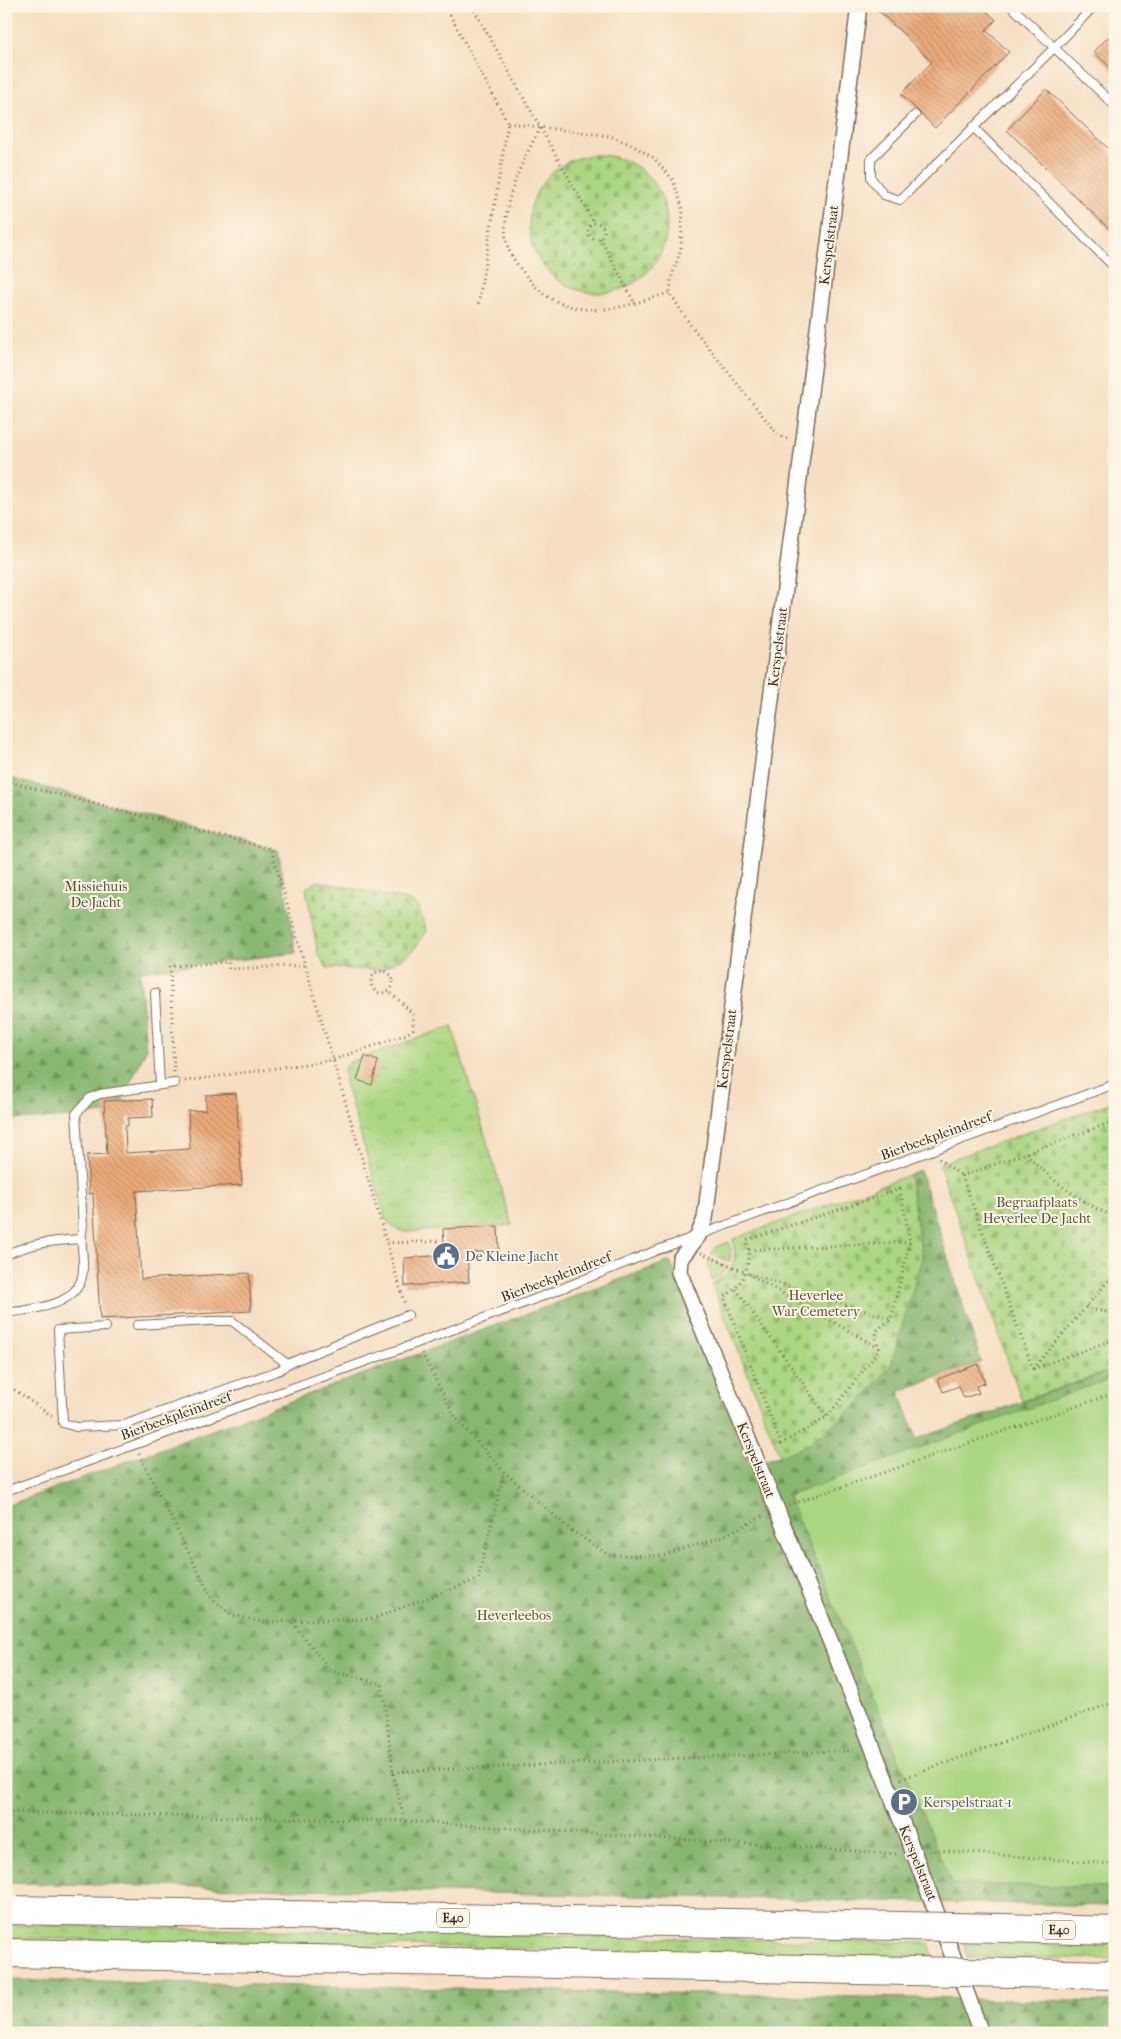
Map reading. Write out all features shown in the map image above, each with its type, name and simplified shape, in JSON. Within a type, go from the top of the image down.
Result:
[{"type":"highway","name":"E40","points":[[6,1910],[1115,1931]]},
{"type":"highway","points":[[6,1953],[1115,1975]]},
{"type":"street","name":"Kerspelstraat","points":[[859,6],[705,1219],[694,1242],[680,1259],[679,1272],[777,1510],[914,1855],[982,2033]]},
{"type":"lane","points":[[1011,6],[1115,106]]},
{"type":"lane","points":[[915,115],[871,159],[871,178],[884,196],[900,200],[1094,6]]},
{"type":"lane","points":[[973,127],[1115,268]]},
{"type":"lane","points":[[155,993],[160,1085]]},
{"type":"lane","points":[[6,1313],[34,1310],[70,1297],[79,1286],[83,1272],[80,1239],[83,1226],[76,1114],[90,1098],[100,1094],[175,1083]]},
{"type":"lane","name":"Bierbeekpleindreef","points":[[6,1491],[694,1242],[1115,1084]]},
{"type":"lane","points":[[6,1255],[18,1248],[50,1241],[80,1239]]},
{"type":"lane","points":[[106,1327],[58,1330],[63,1423],[76,1427],[124,1425],[280,1370],[287,1364],[408,1315]]},
{"type":"lane","points":[[137,1325],[210,1320],[232,1321],[287,1364]]},
{"type":"path","points":[[445,6],[508,123],[478,306]]},
{"type":"path","points":[[472,6],[594,223]]},
{"type":"path","points":[[508,123],[610,136],[630,144],[654,158],[673,180],[683,210],[680,249],[671,279],[670,292],[689,322],[778,435],[804,447]]},
{"type":"path","points":[[540,128],[516,176],[507,210],[506,241],[522,273],[546,297],[577,309],[607,309],[670,292]]},
{"type":"path","points":[[594,223],[599,223],[603,227],[604,232],[600,238],[595,239],[589,234],[588,228],[594,223]]},
{"type":"path","points":[[600,238],[634,302]]},
{"type":"path","points":[[6,781],[271,849],[408,1315]]},
{"type":"path","points":[[305,965],[229,969],[228,962],[170,966],[175,1083],[333,1060],[407,1034],[413,1029],[413,1014],[389,991]]},
{"type":"path","points":[[383,971],[392,977],[393,984],[389,991],[383,994],[373,989],[371,982],[376,973],[383,971]]},
{"type":"path","points":[[962,1176],[1115,1121]]},
{"type":"path","points":[[930,1152],[962,1176],[1032,1369]]},
{"type":"path","points":[[1026,1153],[1043,1172],[1073,1193],[1115,1217]]},
{"type":"path","points":[[900,1189],[910,1242],[891,1319],[876,1331],[876,1339],[880,1349],[827,1417],[781,1444],[724,1297],[736,1290],[747,1273],[749,1250],[747,1240],[900,1189]]},
{"type":"path","points":[[387,1243],[441,1241]]},
{"type":"path","points":[[694,1242],[880,1349]]},
{"type":"path","points":[[749,1250],[910,1242]]},
{"type":"path","points":[[747,1273],[891,1319]]},
{"type":"path","points":[[1032,1369],[1115,1273]]},
{"type":"path","points":[[736,1290],[827,1417]]},
{"type":"path","points":[[1086,1306],[1094,1310],[1115,1312]]},
{"type":"path","points":[[1032,1369],[1115,1340]]},
{"type":"path","points":[[417,1343],[455,1416],[504,1472],[571,1530],[609,1555],[663,1556],[721,1538],[777,1510],[1115,1393]]},
{"type":"path","points":[[6,1384],[63,1423]]},
{"type":"path","points":[[134,1445],[212,1599],[232,1615],[263,1622],[372,1619],[478,1579],[504,1472]]},
{"type":"path","points":[[291,1621],[331,1671],[382,1684],[393,1772],[404,1821]]},
{"type":"path","points":[[886,1784],[1115,1702]]},
{"type":"path","points":[[393,1772],[872,1749]]},
{"type":"path","points":[[6,1812],[404,1821],[914,1855],[936,1850],[1115,1864]]},
{"type":"path","points":[[529,2033],[639,2030],[742,2033]]},
{"type":"green space","points":[[598,155],[612,156],[625,160],[637,166],[647,175],[656,185],[662,197],[666,210],[666,238],[662,251],[656,263],[647,273],[637,282],[625,288],[612,292],[598,293],[584,292],[571,288],[559,282],[549,273],[540,263],[534,251],[530,238],[529,224],[530,210],[534,197],[540,185],[549,175],[559,166],[571,160],[584,156]]},
{"type":"green space","name":"Missiehuis De Jacht","points":[[6,777],[278,850],[296,953],[140,971],[146,1050],[117,1111],[76,1117],[6,1120]]},
{"type":"green space","points":[[318,881],[411,901],[418,907],[427,931],[412,952],[381,970],[327,968],[318,954],[306,888]]},
{"type":"green space","points":[[452,1026],[512,1225],[405,1232],[394,1228],[386,1220],[345,1082],[344,1069],[350,1062]]},
{"type":"green space","name":"Begraafplaats Heverlee De Jacht","points":[[1115,1101],[1115,1369],[1022,1401],[939,1164]]},
{"type":"green space","name":"Heverleebos","points":[[920,1171],[981,1362],[899,1391],[917,1439],[1115,1369],[1115,1906],[6,1883],[6,1506],[670,1261],[750,1466],[806,1446],[922,1257],[909,1175]]},
{"type":"green space","name":"Heverlee War Cemetery","points":[[909,1175],[922,1257],[891,1365],[859,1403],[806,1446],[780,1456],[712,1284],[725,1275],[732,1266],[734,1261],[733,1239]]},
{"type":"green space","points":[[729,1242],[730,1262],[711,1254],[716,1247]]},
{"type":"green space","points":[[709,1259],[728,1267],[721,1275],[712,1280],[708,1267]]},
{"type":"green space","points":[[1115,1377],[1115,1887],[952,1884],[788,1496]]},
{"type":"green space","points":[[6,1925],[929,1943],[933,1957],[6,1938]]},
{"type":"green space","points":[[965,1944],[1115,1947],[1115,1959],[967,1957]]},
{"type":"green space","points":[[6,1980],[1115,2002],[1115,2033],[6,2033]]},
{"type":"building","points":[[874,6],[982,6],[996,20],[986,30],[1009,52],[935,128],[901,94],[932,62]]},
{"type":"building","points":[[1115,30],[1115,72],[1094,52]]},
{"type":"building","points":[[1046,89],[1115,155],[1115,235],[1007,130]]},
{"type":"building","points":[[365,1056],[378,1061],[372,1085],[357,1080]]},
{"type":"building","points":[[236,1093],[242,1185],[136,1191],[141,1279],[249,1273],[251,1311],[100,1319],[93,1193],[89,1194],[87,1155],[107,1154],[104,1101],[152,1099],[153,1117],[128,1118],[128,1126],[125,1126],[126,1153],[190,1149],[188,1111],[206,1110],[206,1095]]},
{"type":"building","name":"De Kleine Jacht","points":[[498,1226],[499,1251],[467,1253],[469,1282],[405,1286],[404,1258],[445,1255],[443,1229]]},
{"type":"building","points":[[978,1364],[985,1383],[976,1386],[979,1393],[964,1398],[959,1386],[943,1392],[938,1379]]},
{"type":"place","name":"De Kleine Jacht","points":[[446,1256]]},
{"type":"place","name":"Kerspelstraat-1","points":[[904,1802]]}]
